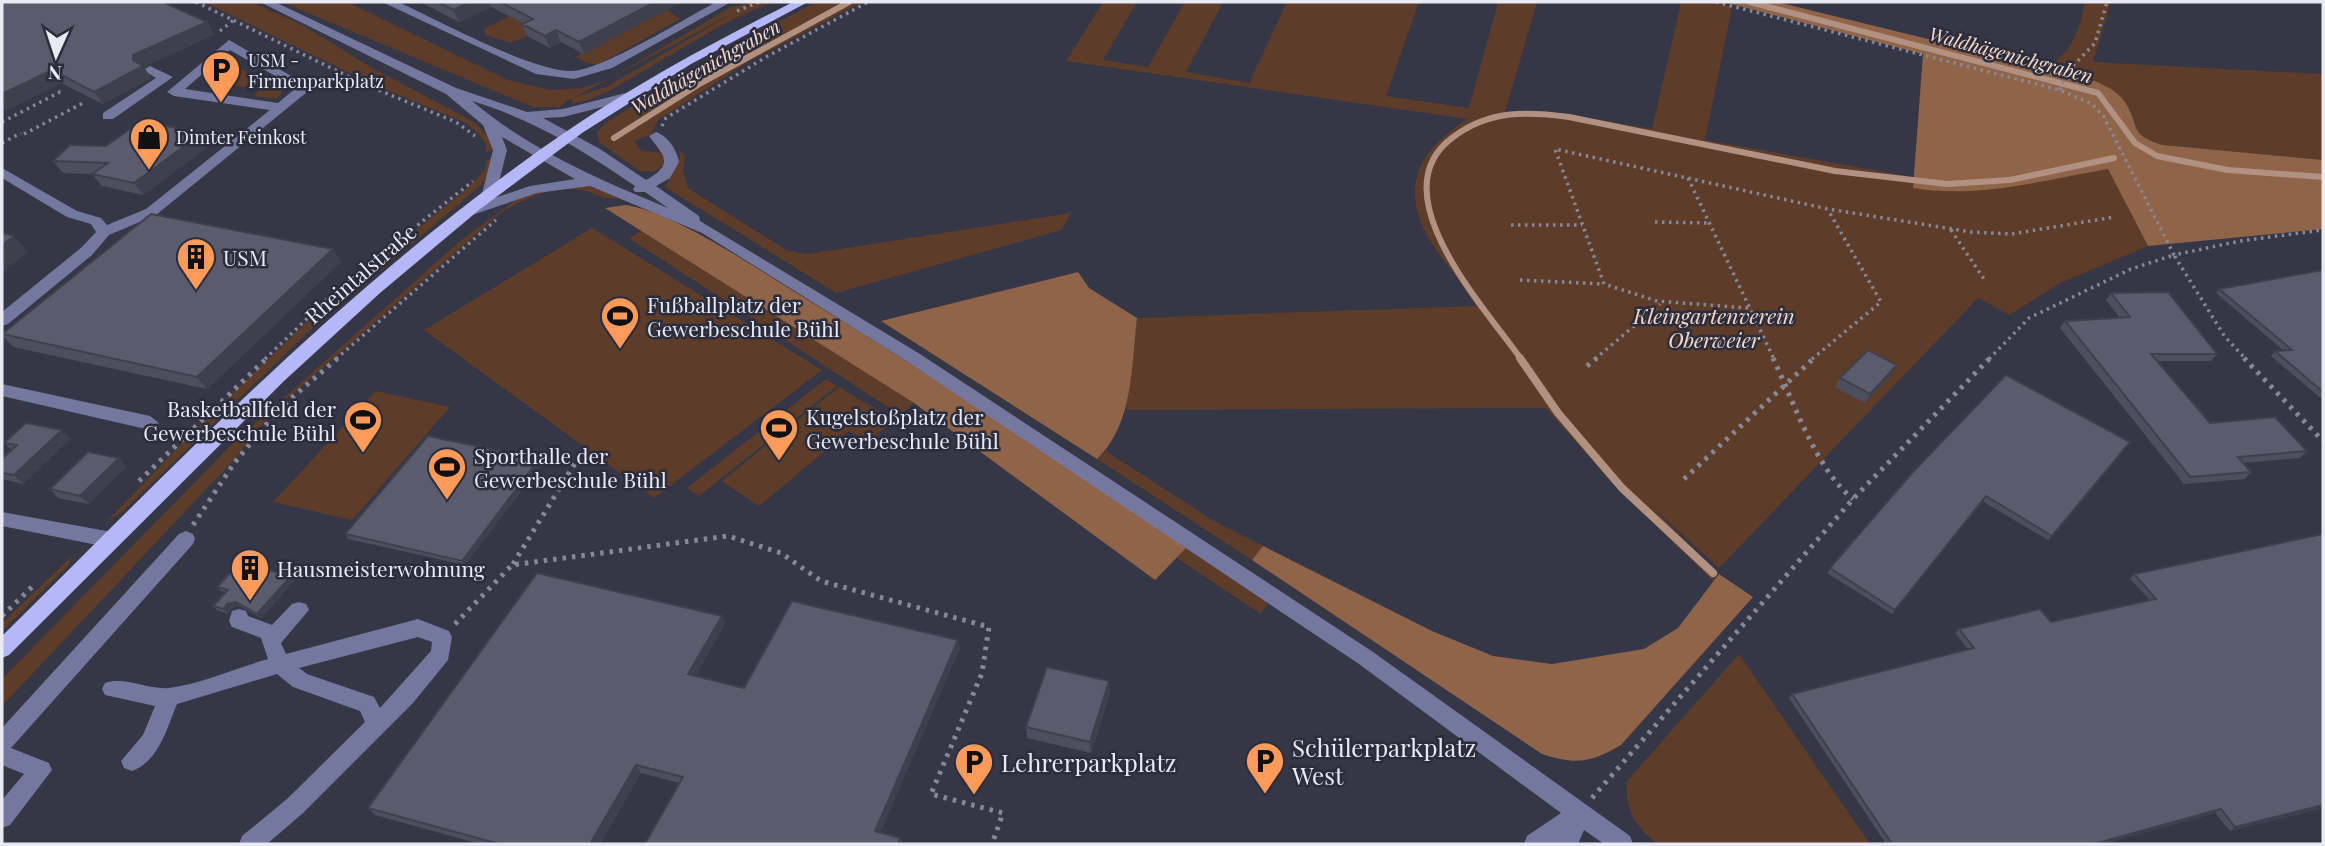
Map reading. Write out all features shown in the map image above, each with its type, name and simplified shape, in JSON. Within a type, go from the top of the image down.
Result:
[{"type":"main road","name":"Rheintalstraße","points":[[2,649],[327,332],[464,213],[541,156],[633,95],[720,43],[802,2]]},
{"type":"street","points":[[266,2],[451,91],[526,116],[570,136],[682,209],[707,230],[1066,456],[1366,658],[1622,844]]},
{"type":"street","points":[[388,2],[541,71],[574,75],[607,65],[725,2]]},
{"type":"street","points":[[2,320],[87,251],[104,232],[151,212],[305,88],[229,44],[174,92],[281,107]]},
{"type":"street","points":[[108,116],[166,77],[150,70]]},
{"type":"street","points":[[451,91],[488,123],[541,156],[590,181],[707,230]]},
{"type":"street","points":[[526,116],[563,113],[633,95]]},
{"type":"street","points":[[488,123],[500,150],[489,194]]},
{"type":"street","points":[[628,197],[665,175],[672,162],[670,152],[656,136]]},
{"type":"street","points":[[2,172],[72,214],[96,222],[104,232]]},
{"type":"street","points":[[464,213],[535,188],[590,181]]},
{"type":"street","points":[[2,390],[150,423]]},
{"type":"street","points":[[2,519],[112,540]]},
{"type":"street","points":[[2,743],[186,539]]},
{"type":"street","points":[[299,610],[270,641],[280,664],[300,681],[367,704],[377,724]]},
{"type":"street","points":[[239,617],[239,621],[276,635]]},
{"type":"street","points":[[112,689],[149,697],[169,697],[280,664],[418,628],[442,637],[441,654],[377,724],[295,806],[250,844]]},
{"type":"street","points":[[132,761],[151,741],[169,697]]},
{"type":"street","points":[[2,755],[41,770],[2,817]]},
{"type":"street","points":[[1535,844],[1580,812]]},
{"type":"street","points":[[1567,844],[1580,812]]},
{"type":"path","points":[[196,2],[353,79],[456,121],[481,141]]},
{"type":"path","points":[[656,136],[666,118],[786,44],[868,2]]},
{"type":"path","points":[[1716,2],[2060,90],[2092,104],[2104,117],[2174,255],[2225,337],[2323,441]]},
{"type":"path","points":[[2060,90],[2066,73],[2095,43],[2107,2]]},
{"type":"path","points":[[305,88],[353,79]]},
{"type":"path","points":[[3,124],[60,92],[64,94]]},
{"type":"path","points":[[2,143],[83,103]]},
{"type":"path","points":[[1604,284],[1555,149],[1828,209],[1951,229],[2012,234],[2114,217]]},
{"type":"path","points":[[1687,178],[1783,383],[1837,485],[1853,499]]},
{"type":"path","points":[[1684,479],[1783,383],[1881,302],[1828,209]]},
{"type":"path","points":[[186,539],[235,462],[281,407],[498,218]]},
{"type":"path","points":[[1655,222],[1709,223]]},
{"type":"path","points":[[1511,225],[1583,225]]},
{"type":"path","points":[[1951,229],[1984,279]]},
{"type":"path","points":[[1580,812],[1853,499],[2029,318],[2131,269],[2174,255],[2240,241],[2323,230]]},
{"type":"path","points":[[1520,280],[1604,284],[1633,298],[1661,304],[1748,308]]},
{"type":"path","points":[[1587,366],[1661,304]]},
{"type":"path","points":[[442,637],[512,565],[585,447]]},
{"type":"path","points":[[512,565],[728,536],[781,553],[821,581],[989,627],[982,673],[931,793],[1003,813],[992,844]]},
{"type":"green space","points":[[204,2],[252,2],[304,26],[369,66],[474,122],[493,141],[496,149],[486,152],[486,144],[466,123],[372,84]]},
{"type":"green space","points":[[282,2],[347,2],[508,80],[551,90],[583,88],[609,79],[575,97],[606,87],[737,11],[759,2],[774,2],[724,24],[601,95],[572,104],[572,98],[559,107],[533,107]]},
{"type":"green space","points":[[754,2],[610,79],[731,7]]},
{"type":"green space","points":[[816,2],[862,2],[748,62],[658,120],[650,135],[634,141],[642,151],[660,152],[666,163],[654,172],[640,171],[599,142],[597,133],[607,122],[710,59]]},
{"type":"green space","name":"Kleingartenverein Oberweier","points":[[1103,2],[1137,2],[1103,60],[1148,67],[1185,2],[1223,2],[1186,72],[1249,83],[1287,2],[1419,2],[1386,96],[1469,108],[1498,2],[1537,2],[1505,112],[1554,112],[1652,129],[1681,2],[1711,2],[1732,7],[1705,140],[1913,177],[1913,188],[1998,188],[2108,169],[2148,246],[2058,284],[2010,315],[1978,298],[1719,568],[1649,504],[1719,574],[1713,581],[1612,483],[1546,408],[1126,410],[1137,318],[1476,306],[1432,244],[1416,206],[1415,189],[1425,158],[1450,131],[1468,119],[1066,61]]},
{"type":"green space","points":[[2085,2],[2111,2],[2093,62],[2323,74],[2323,160],[2163,145],[2143,136],[2135,127],[2130,109],[2118,96],[2087,80],[2043,67],[2061,56],[2073,41]]},
{"type":"green space","points":[[668,10],[680,19],[599,64],[590,64],[575,57]]},
{"type":"green space","points":[[510,16],[538,31],[511,43],[485,35],[485,28]]},
{"type":"green space","points":[[227,62],[281,89],[282,93],[276,99],[254,96],[260,89],[205,82]]},
{"type":"green space","points":[[679,150],[685,156],[683,171],[688,188],[788,251],[808,254],[1071,213],[1062,230],[836,293],[665,187],[680,158]]},
{"type":"green space","points":[[496,156],[491,172],[480,186],[307,333],[122,512],[106,522],[205,420],[333,297],[468,188],[485,170],[486,161]]},
{"type":"green space","points":[[589,186],[619,198],[605,198],[582,190],[564,189]]},
{"type":"green space","points":[[553,191],[528,198],[499,214],[275,409],[230,464],[2,706],[2,679],[232,444],[460,241],[517,199],[529,194]]},
{"type":"green space","name":"Fußballplatz der Gewerbeschule Bühl","points":[[592,228],[822,370],[654,498],[424,330]]},
{"type":"green space","points":[[643,230],[914,403],[900,415],[629,238]]},
{"type":"green space","points":[[826,379],[837,386],[699,496],[687,488]]},
{"type":"green space","name":"Kugelstoßplatz der Gewerbeschule Bühl","points":[[839,387],[894,420],[868,442],[849,431],[759,506],[722,481]]},
{"type":"green space","name":"Basketballfeld der Gewerbeschule Bühl","points":[[376,391],[450,407],[352,520],[273,502]]},
{"type":"green space","points":[[1106,451],[1214,521],[1263,546],[1252,560],[1097,459]]},
{"type":"green space","points":[[1186,548],[1268,603],[1261,614],[1177,558]]},
{"type":"green space","points":[[73,555],[68,566],[2,631],[2,623]]},
{"type":"green space","points":[[1739,654],[1870,844],[1658,844],[1643,831],[1633,817],[1628,801],[1627,781]]},
{"type":"shaded area","points":[[1724,2],[1777,2],[2083,77],[2116,93],[2130,110],[2139,133],[2163,145],[2323,160],[2323,229],[2148,246],[2108,169],[1986,190],[1937,191],[1913,188],[1923,54]]},
{"type":"shaded area","points":[[625,205],[643,209],[688,228],[758,269],[993,416],[1186,548],[1155,580],[914,403],[605,208]]},
{"type":"shaded area","points":[[1078,272],[1089,288],[1137,318],[1129,393],[1124,412],[1109,445],[1097,459],[881,321]]},
{"type":"shaded area","points":[[1263,546],[1432,631],[1493,656],[1552,664],[1644,649],[1678,628],[1719,574],[1753,597],[1621,745],[1591,759],[1564,760],[1542,754],[1252,560]]},
{"type":"building","points":[[2,2],[163,2],[207,22],[133,55],[133,60],[143,66],[94,92],[52,70],[2,94]]},
{"type":"building","points":[[438,2],[470,2],[453,10]]},
{"type":"building","points":[[500,2],[655,2],[579,42],[556,30],[545,36],[522,24],[533,19]]},
{"type":"building","points":[[141,121],[202,133],[134,183],[92,174],[108,163],[53,161],[70,145],[106,146]]},
{"type":"building","name":"USM","points":[[151,214],[333,249],[197,377],[2,334]]},
{"type":"building","points":[[2,233],[14,236],[2,245]]},
{"type":"building","points":[[2323,270],[2323,392],[2275,351],[2292,350],[2219,289]]},
{"type":"building","points":[[2168,292],[2217,354],[2151,354],[2210,423],[2275,417],[2307,451],[2238,457],[2251,472],[2190,477],[2065,321],[2130,317],[2111,293]]},
{"type":"building","points":[[1868,350],[1897,365],[1870,394],[1840,378]]},
{"type":"building","points":[[2006,375],[2130,442],[2052,536],[1986,496],[1895,610],[1830,568],[1912,473]]},
{"type":"building","points":[[26,423],[62,430],[14,475],[2,473],[2,459],[17,445],[4,443]]},
{"type":"building","name":"Sporthalle der Gewerbeschule Bühl","points":[[428,436],[539,459],[462,561],[345,534]]},
{"type":"building","points":[[88,452],[119,458],[80,496],[50,489]]},
{"type":"building","points":[[2323,534],[2323,805],[2235,827],[2221,809],[2094,844],[1892,844],[1792,694],[1974,648],[1959,629],[2040,609],[2051,622],[2156,599],[2134,574]]},
{"type":"building","name":"Hausmeisterwohnung","points":[[249,565],[291,576],[257,614],[236,602],[227,604],[224,609],[213,606],[228,590],[217,587],[232,571],[242,573]]},
{"type":"building","points":[[537,573],[722,616],[688,674],[744,688],[792,601],[958,640],[875,831],[900,838],[898,844],[645,844],[683,777],[636,765],[590,844],[499,844],[368,808]]},
{"type":"building","points":[[1047,667],[1109,681],[1090,742],[1026,727]]},
{"type":"waterway","name":"Waldhägenichgraben","points":[[614,138],[701,83],[849,2]]},
{"type":"waterway","name":"Waldhägenichgraben","points":[[1750,2],[2098,93],[2135,143],[2157,156],[2228,170],[2323,177]]},
{"type":"waterway","points":[[1521,359],[1464,281],[1445,250],[1432,219],[1426,189],[1432,161],[1452,138],[1479,122],[1494,117],[1523,114],[1569,117],[1835,171],[1947,184],[2010,180],[2114,158]]},
{"type":"waterway","points":[[1520,358],[1558,413],[1622,488],[1713,573]]},
{"type":"place","name":"USM - Firmenparkplatz","points":[[221,104]]},
{"type":"place","name":"Dimter Feinkost","points":[[149,171]]},
{"type":"place","name":"USM","points":[[196,291]]},
{"type":"place","name":"Fußballplatz der Gewerbeschule Bühl","points":[[620,350]]},
{"type":"place","name":"Basketballfeld der Gewerbeschule Bühl","points":[[363,454]]},
{"type":"place","name":"Kugelstoßplatz der Gewerbeschule Bühl","points":[[779,462]]},
{"type":"place","name":"Sporthalle der Gewerbeschule Bühl","points":[[447,501]]},
{"type":"place","name":"Hausmeisterwohnung","points":[[250,602]]},
{"type":"place","name":"Schülerparkplatz West","points":[[1265,795]]},
{"type":"place","name":"Lehrerparkplatz","points":[[974,796]]}]
